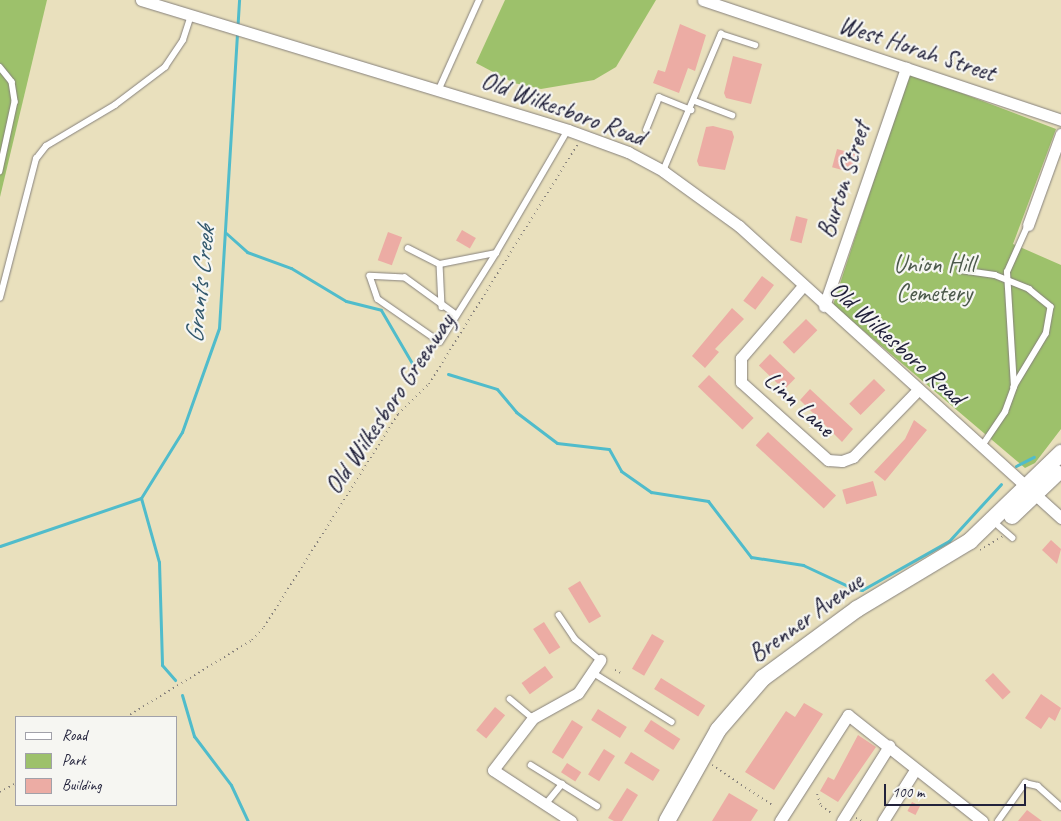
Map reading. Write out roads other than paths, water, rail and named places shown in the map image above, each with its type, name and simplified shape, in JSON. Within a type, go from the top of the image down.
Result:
[{"type":"street","name":"Old Wilkesboro Road","points":[[141,0],[219,22],[568,130],[663,171],[711,203],[980,448],[1061,518]]},
{"type":"street","name":"West Horah Street","points":[[703,0],[1061,120]]},
{"type":"street","name":"Burton Street","points":[[824,306],[906,68]]},
{"type":"street","points":[[1028,225],[1061,134]]},
{"type":"street","name":"Linn Lane","points":[[802,287],[741,358],[738,369],[748,388],[828,460],[842,461],[852,457],[917,391]]},
{"type":"street","name":"Brenner Avenue","points":[[666,819],[718,730],[763,678],[857,608],[1003,530],[1061,453]]},
{"type":"street","name":"Brenner Avenue","points":[[971,548],[1031,492],[1061,469]]},
{"type":"street","points":[[572,821],[493,770],[534,718],[578,693],[600,660]]},
{"type":"street","points":[[780,821],[848,715],[889,746],[915,770],[982,821]]},
{"type":"street","points":[[838,818],[889,746]]},
{"type":"street","points":[[883,821],[915,770]]},
{"type":"lane","points":[[439,89],[479,0]]},
{"type":"lane","points":[[0,298],[36,159],[46,146],[115,105],[165,67],[183,40],[191,15]]},
{"type":"lane","points":[[663,171],[695,101],[721,34],[755,45]]},
{"type":"lane","points":[[0,67],[12,82],[15,102],[0,170]]},
{"type":"lane","points":[[646,130],[659,97],[691,110]]},
{"type":"lane","points":[[695,101],[732,115]]},
{"type":"lane","points":[[456,315],[442,307],[405,278],[370,276],[378,299],[440,342],[496,253],[568,130]]},
{"type":"lane","points":[[1014,386],[1007,280],[1014,252],[1028,225]]},
{"type":"lane","points":[[408,248],[440,264],[496,253]]},
{"type":"lane","points":[[440,264],[442,307]]},
{"type":"lane","points":[[960,270],[1007,280],[1040,294],[1052,312],[1046,334],[1014,386],[1005,412],[980,448]]},
{"type":"lane","points":[[1003,530],[1013,538]]},
{"type":"lane","points":[[559,614],[575,639],[600,660]]},
{"type":"lane","points":[[592,672],[672,722]]},
{"type":"lane","points":[[510,699],[534,718]]},
{"type":"lane","points":[[531,765],[597,806]]},
{"type":"lane","points":[[998,821],[1025,783],[1038,786],[1061,807]]},
{"type":"lane","points":[[546,805],[562,784]]},
{"type":"waterway","name":"Grants Creek","points":[[0,546],[141,498],[182,432],[219,328],[239,0]]},
{"type":"waterway","points":[[226,233],[247,252],[291,268],[346,301],[381,310],[413,365]]},
{"type":"waterway","points":[[448,374],[497,389],[516,412],[557,443],[609,449],[621,471],[651,492],[708,501],[751,557],[803,565],[852,588],[862,590],[949,541],[1001,484]]},
{"type":"waterway","points":[[1016,466],[1034,457]]},
{"type":"waterway","points":[[141,498],[159,562],[162,665],[175,680]]},
{"type":"waterway","points":[[182,695],[194,736],[231,785],[248,821]]},
{"type":"park label","name":"Union Hill Cemetery","points":[[934,280]]}]
